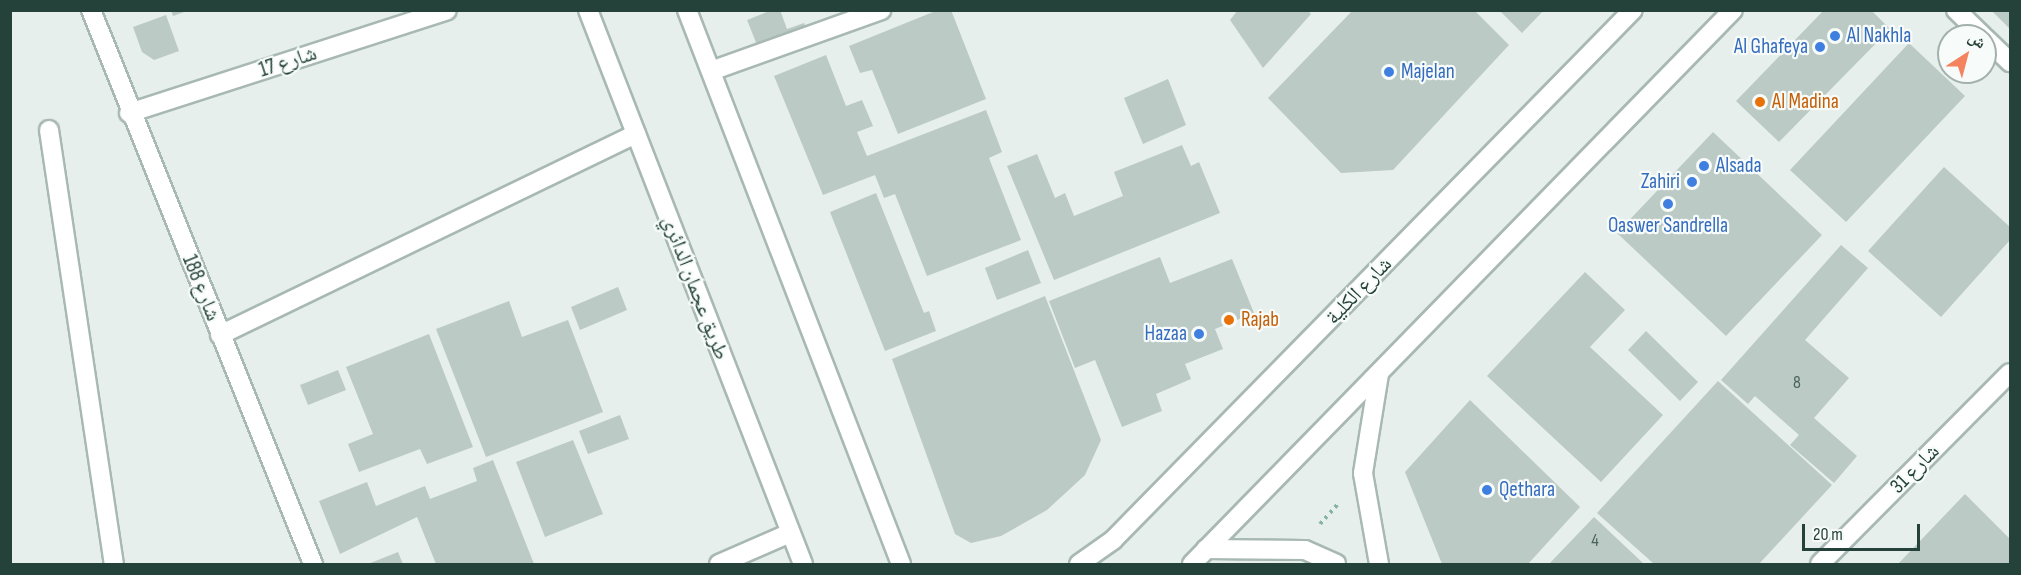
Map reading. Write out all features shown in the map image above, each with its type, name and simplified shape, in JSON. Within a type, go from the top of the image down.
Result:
[{"type":"main road","name":"شارع 188","points":[[91,10],[129,113],[313,564]]},
{"type":"main road","name":"شارع 17","points":[[129,113],[447,10]]},
{"type":"main road","name":"طريق عجمان الدائري","points":[[588,10],[803,564]]},
{"type":"main road","points":[[687,10],[901,564]]},
{"type":"main road","points":[[711,71],[881,10]]},
{"type":"main road","name":"شارع الكلية","points":[[1079,564],[1113,540],[1633,10]]},
{"type":"main road","points":[[1192,564],[1733,10]]},
{"type":"main road","points":[[1956,10],[1971,24]]},
{"type":"main road","points":[[1997,50],[2010,62]]},
{"type":"main road","points":[[50,130],[114,564]]},
{"type":"main road","points":[[220,335],[636,134]]},
{"type":"main road","name":"شارع 31","points":[[1820,564],[2010,373]]},
{"type":"main road","points":[[1379,374],[1365,454],[1365,495],[1379,564]]},
{"type":"main road","points":[[719,564],[790,533]]},
{"type":"main road","points":[[1206,549],[1305,550],[1336,564]]},
{"type":"path","points":[[1305,550],[1314,531],[1343,499],[1365,495]]},
{"type":"building","points":[[171,10],[187,10],[187,11],[173,16]]},
{"type":"building","points":[[772,10],[780,10],[787,29],[804,23],[809,36],[761,55],[747,20]]},
{"type":"building","points":[[938,10],[951,10],[986,99],[898,134],[872,70],[860,73],[849,46]]},
{"type":"building","points":[[1238,10],[1307,10],[1311,14],[1263,68],[1230,20]]},
{"type":"building","name":"Majelan","points":[[1353,10],[1474,10],[1509,45],[1393,170],[1341,173],[1268,98]]},
{"type":"building","points":[[1499,10],[1544,10],[1522,33]]},
{"type":"building","points":[[1824,10],[1871,10],[1890,29],[1779,142],[1736,101]]},
{"type":"building","points":[[1991,10],[2010,10],[2010,29]]},
{"type":"building","points":[[166,15],[179,51],[154,60],[142,52],[133,27]]},
{"type":"building","points":[[1909,43],[1937,70],[1937,84],[1952,84],[1965,96],[1846,222],[1790,170]]},
{"type":"building","points":[[826,55],[846,106],[862,100],[873,126],[857,132],[867,156],[986,110],[1002,152],[989,158],[1021,240],[927,276],[895,194],[884,198],[875,175],[823,195],[774,76]]},
{"type":"building","points":[[1168,79],[1186,125],[1143,144],[1124,98]]},
{"type":"building","points":[[1713,132],[1822,235],[1726,336],[1617,233]]},
{"type":"building","points":[[1182,145],[1191,166],[1199,162],[1220,213],[1054,280],[1007,166],[1037,154],[1055,198],[1065,193],[1074,216],[1123,196],[1114,172]]},
{"type":"building","points":[[1944,167],[2010,227],[2010,240],[1941,317],[1868,251]]},
{"type":"building","points":[[876,193],[924,313],[929,311],[936,331],[885,351],[830,212]]},
{"type":"building","points":[[1841,245],[1868,268],[1805,340],[1849,378],[1814,418],[1857,456],[1834,483],[1790,445],[1799,435],[1755,396],[1748,404],[1721,380]]},
{"type":"building","points":[[1028,250],[1041,283],[997,300],[985,268]]},
{"type":"building","points":[[1160,257],[1170,283],[1232,259],[1254,313],[1215,329],[1223,349],[1185,364],[1191,379],[1156,394],[1162,411],[1122,427],[1095,360],[1075,368],[1049,301]]},
{"type":"building","points":[[1585,272],[1625,310],[1590,347],[1663,415],[1601,482],[1487,376]]},
{"type":"building","points":[[618,287],[627,310],[580,330],[571,307]]},
{"type":"building","points":[[1045,296],[1101,440],[1085,475],[1047,510],[1001,536],[971,543],[955,534],[892,359]]},
{"type":"building","points":[[509,301],[522,337],[568,320],[603,412],[486,457],[436,329]]},
{"type":"building","points":[[1646,331],[1698,382],[1680,401],[1628,350]]},
{"type":"building","points":[[429,334],[473,447],[427,464],[420,449],[359,472],[348,444],[373,434],[346,367]]},
{"type":"building","points":[[338,370],[346,390],[308,405],[300,385]]},
{"type":"building","points":[[1718,381],[1832,485],[1759,564],[1654,564],[1597,513]]},
{"type":"building","name":"Qethara","points":[[1470,400],[1580,507],[1528,564],[1442,564],[1405,472]]},
{"type":"building","points":[[620,415],[629,439],[588,454],[579,431]]},
{"type":"building","points":[[573,440],[603,514],[545,537],[516,462]]},
{"type":"building","points":[[493,460],[534,564],[436,564],[417,517],[340,554],[319,501],[367,482],[376,506],[425,486],[430,499],[477,481],[473,468]]},
{"type":"building","points":[[1965,494],[2010,539],[2010,564],[1898,564]]},
{"type":"building","points":[[1594,517],[1644,564],[1549,564]]},
{"type":"building","points":[[398,552],[403,564],[368,564]]},
{"type":"place","name":"Al Nakhla","points":[[1835,36]]},
{"type":"place","name":"Al Ghafeya","points":[[1820,47]]},
{"type":"place","name":"Majelan","points":[[1389,72]]},
{"type":"place","name":"Al Madina","points":[[1760,102]]},
{"type":"place","name":"Alsada","points":[[1704,166]]},
{"type":"place","name":"Zahiri","points":[[1692,182]]},
{"type":"place","name":"Oaswer Sandrella","points":[[1668,204]]},
{"type":"place","name":"Rajab","points":[[1229,320]]},
{"type":"place","name":"Hazaa","points":[[1199,334]]},
{"type":"place","name":"Qethara","points":[[1487,490]]}]
